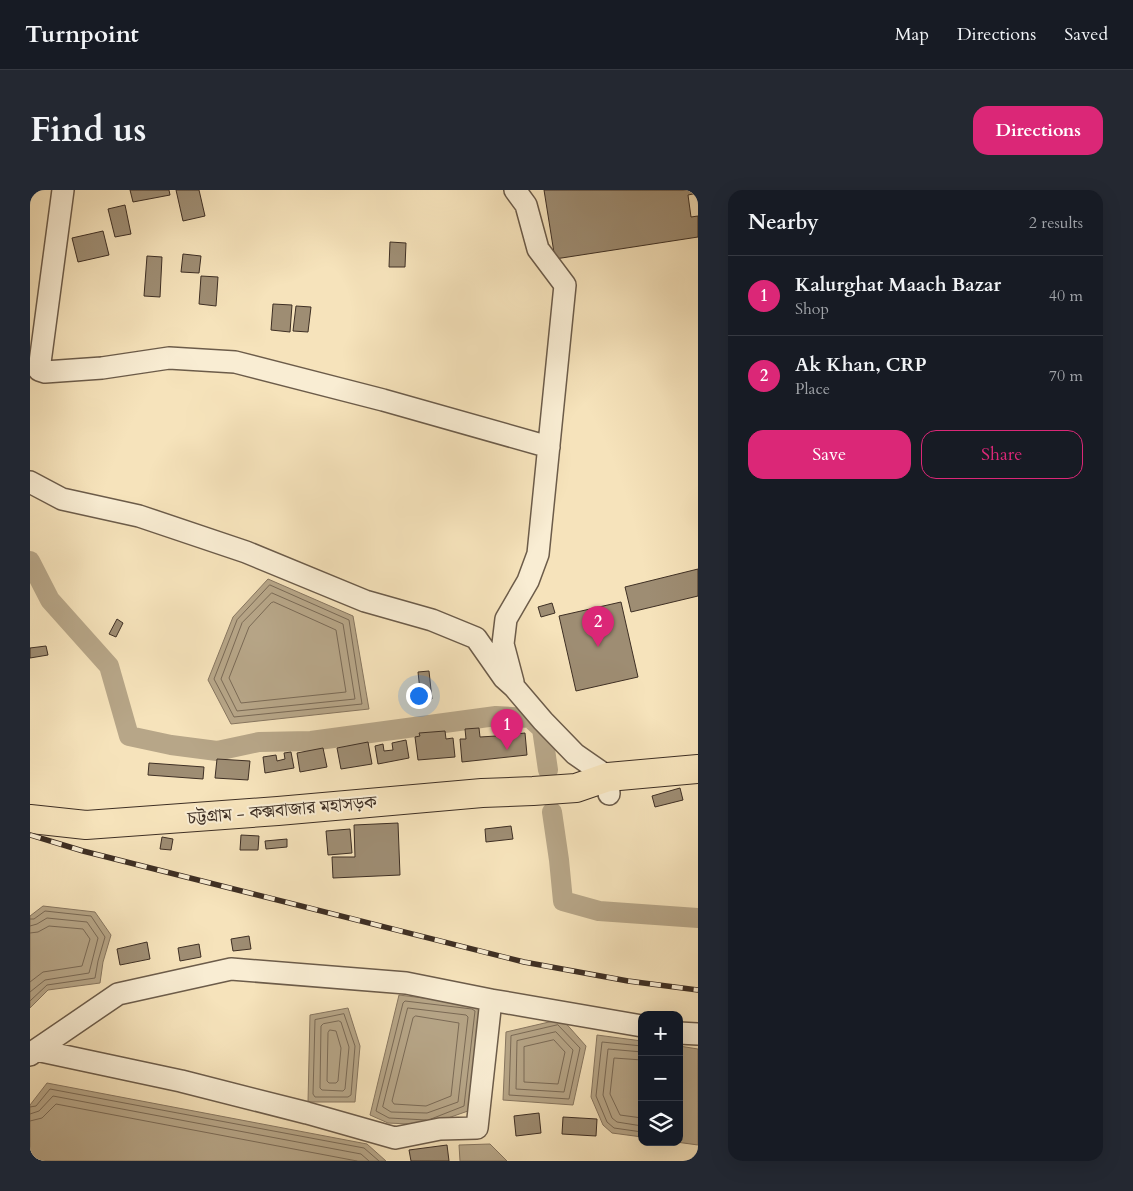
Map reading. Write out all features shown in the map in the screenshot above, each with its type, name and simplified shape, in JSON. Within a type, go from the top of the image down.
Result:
[{"type":"highway","points":[[608,785],[698,770]]},
{"type":"highway","points":[[608,785],[698,787]]},
{"type":"highway","name":"চট্টগ্রাম - কক্সবাজার মহাসড়ক","points":[[30,819],[86,825],[278,811],[482,793],[608,785]]},
{"type":"street","points":[[63,190],[34,371],[102,368],[169,358],[235,362],[383,400],[549,447]]},
{"type":"street","points":[[514,190],[526,205],[538,249],[566,285],[538,554],[528,581],[506,619],[503,644],[514,687]]},
{"type":"street","points":[[30,482],[62,499],[139,516],[246,552],[365,601],[432,620],[476,638],[504,678],[514,687],[543,722],[608,785]]},
{"type":"street","points":[[33,1052],[118,994],[231,969],[406,982],[491,1000],[638,1025]]},
{"type":"street","points":[[33,1052],[180,1081],[307,1113],[395,1138],[440,1130],[477,1128],[491,1000]]},
{"type":"street","points":[[683,1032],[698,1034]]},
{"type":"water","points":[[268,579],[353,616],[369,709],[231,724],[208,680],[233,617]]},
{"type":"water","points":[[43,906],[95,912],[111,935],[103,962],[100,983],[48,990],[30,1008],[30,916]]},
{"type":"water","points":[[399,995],[480,1005],[468,1111],[428,1125],[388,1123],[370,1115]]},
{"type":"water","points":[[348,1008],[360,1046],[355,1102],[308,1102],[310,1015]]},
{"type":"water","points":[[562,1019],[586,1046],[573,1105],[503,1100],[506,1032]]},
{"type":"water","points":[[597,1035],[638,1040],[638,1136],[612,1133],[603,1125],[591,1097]]},
{"type":"water","points":[[683,1047],[698,1049],[698,1145],[683,1143]]},
{"type":"water","points":[[47,1083],[367,1144],[386,1161],[30,1161],[30,1105]]},
{"type":"water","points":[[490,1144],[507,1161],[460,1161],[459,1145]]},
{"type":"building","points":[[130,190],[169,190],[170,195],[133,202]]},
{"type":"building","points":[[176,190],[199,190],[205,216],[183,221]]},
{"type":"building","points":[[544,190],[698,190],[698,193],[688,195],[691,217],[698,216],[698,237],[555,259]]},
{"type":"building","points":[[125,205],[131,234],[115,237],[108,209]]},
{"type":"building","points":[[103,231],[109,255],[78,262],[72,238]]},
{"type":"building","points":[[390,242],[406,243],[405,267],[389,267]]},
{"type":"building","points":[[183,254],[201,256],[199,273],[181,272]]},
{"type":"building","points":[[147,256],[162,257],[160,297],[144,296]]},
{"type":"building","points":[[201,276],[218,277],[216,306],[199,304]]},
{"type":"building","points":[[273,304],[292,305],[290,332],[271,330]]},
{"type":"building","points":[[296,306],[311,307],[308,332],[293,331]]},
{"type":"building","points":[[698,569],[698,596],[631,612],[625,587]]},
{"type":"building","points":[[621,602],[638,677],[576,691],[559,616]]},
{"type":"building","points":[[552,603],[555,613],[541,617],[538,607]]},
{"type":"building","points":[[117,619],[123,623],[116,637],[109,634]]},
{"type":"building","points":[[46,646],[48,655],[30,658],[30,648]]},
{"type":"building","points":[[429,671],[432,699],[421,700],[418,672]]},
{"type":"building","points":[[515,726],[515,734],[525,733],[527,755],[462,762],[460,739],[466,739],[465,729],[479,728],[480,737],[496,736],[495,728]]},
{"type":"building","points":[[445,731],[446,739],[453,738],[455,757],[418,760],[415,737],[420,736],[419,733]]},
{"type":"building","points":[[406,740],[409,758],[378,764],[375,746],[383,744],[384,751],[393,750],[392,743]]},
{"type":"building","points":[[368,742],[372,764],[341,769],[337,748]]},
{"type":"building","points":[[323,748],[327,767],[300,772],[297,753]]},
{"type":"building","points":[[291,752],[294,768],[265,773],[263,757],[276,755],[277,761],[285,759],[284,753]]},
{"type":"building","points":[[217,759],[250,761],[248,780],[215,778]]},
{"type":"building","points":[[149,763],[204,767],[203,779],[148,775]]},
{"type":"building","points":[[680,788],[683,800],[655,807],[652,796]]},
{"type":"building","points":[[398,823],[400,875],[333,878],[332,857],[355,857],[354,825]]},
{"type":"building","points":[[511,826],[513,839],[486,842],[485,829]]},
{"type":"building","points":[[350,829],[352,853],[328,855],[326,831]]},
{"type":"building","points":[[241,835],[259,836],[258,850],[240,850]]},
{"type":"building","points":[[162,837],[173,839],[171,850],[160,849]]},
{"type":"building","points":[[287,839],[287,847],[266,849],[265,841]]},
{"type":"building","points":[[249,936],[251,949],[233,951],[231,939]]},
{"type":"building","points":[[147,942],[150,959],[120,965],[117,949]]},
{"type":"building","points":[[199,944],[201,957],[180,961],[178,948]]},
{"type":"building","points":[[539,1113],[541,1133],[516,1136],[514,1116]]},
{"type":"building","points":[[563,1117],[597,1119],[596,1136],[562,1134]]},
{"type":"building","points":[[447,1145],[449,1161],[411,1161],[409,1150]]},
{"type":"waterway","points":[[30,561],[50,600],[109,666],[129,736],[171,745],[217,751],[259,742],[311,741],[496,716],[530,718],[542,729],[548,770]]},
{"type":"waterway","points":[[552,812],[563,901],[599,911],[698,918]]},
{"type":"railway","points":[[30,835],[83,851],[524,962],[628,981],[698,990]]},
{"type":"place","name":"Ak Khan, CRP","points":[[598,647]]},
{"type":"place","name":"Kalurghat Maach Bazar","points":[[507,750]]}]
